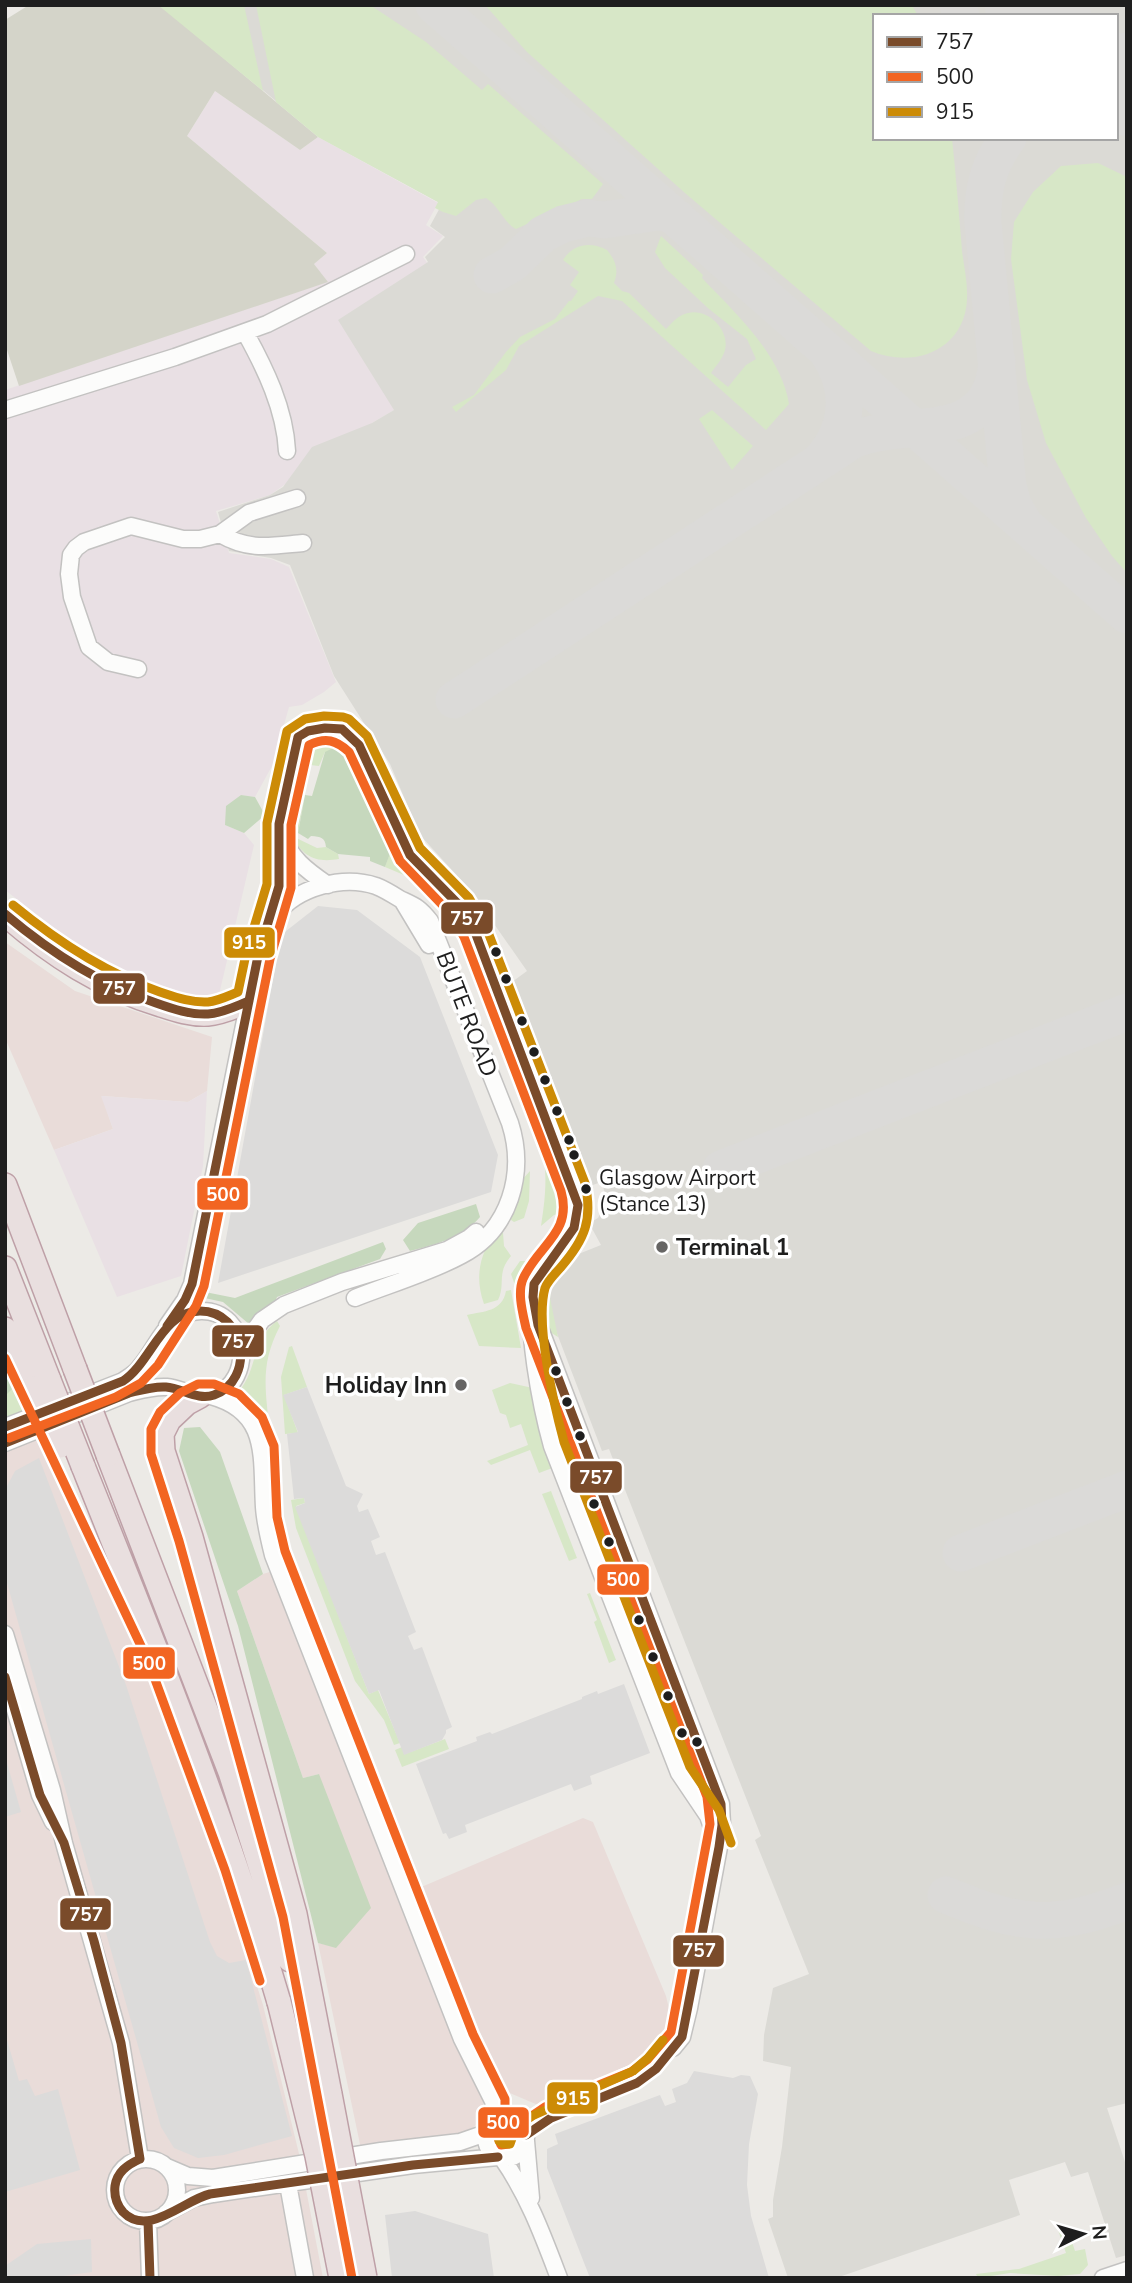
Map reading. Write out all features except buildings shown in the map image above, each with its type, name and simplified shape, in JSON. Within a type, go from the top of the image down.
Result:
[{"type":"highway","points":[[5,914],[79,971],[140,999],[176,1010],[206,1014],[226,1010],[249,1000]]},
{"type":"highway","points":[[5,1185],[230,1772],[330,2095],[365,2278]]},
{"type":"highway","points":[[5,1268],[41,1384],[160,1658],[237,1866],[277,1920]]},
{"type":"highway","points":[[5,1329],[41,1384]]},
{"type":"highway","points":[[206,1396],[187,1404],[169,1419],[162,1434],[163,1451],[191,1537],[277,1920],[300,2083],[341,2278]]},
{"type":"street","points":[[5,410],[174,357],[267,324],[406,254]]},
{"type":"street","points":[[245,332],[259,358],[280,410],[286,431],[287,451]]},
{"type":"street","points":[[138,669],[108,662],[89,647],[72,597],[69,574],[71,555],[76,548],[84,542],[131,526],[183,539],[200,539],[220,534],[249,513],[297,498]]},
{"type":"street","points":[[220,534],[250,547],[303,543]]},
{"type":"street","points":[[5,1427],[123,1381],[140,1368],[185,1300],[192,1284],[258,956],[279,886],[279,824],[298,737],[308,731],[342,729],[359,745],[410,855],[460,906],[475,932],[573,1187],[578,1205],[574,1228],[534,1284],[532,1331],[544,1414],[552,1446],[679,1773],[708,1816],[719,1847]]},
{"type":"street","points":[[279,824],[286,847],[295,860],[328,885]]},
{"type":"street","name":"BUTE ROAD","points":[[269,925],[282,908],[308,891],[328,885],[362,882],[377,886],[401,900],[428,942],[510,1143]]},
{"type":"street","points":[[355,1298],[461,1256],[487,1235],[500,1220],[514,1189],[517,1166],[510,1143]]},
{"type":"street","points":[[206,1396],[219,1392],[232,1380],[239,1366],[242,1348],[262,1320],[284,1305],[360,1276],[447,1250],[469,1238],[492,1214],[502,1193],[510,1143]]},
{"type":"street","points":[[533,1297],[538,1325],[719,1794],[722,1825],[690,2008],[682,2037],[673,2048]]},
{"type":"street","points":[[167,1326],[193,1312],[217,1314],[236,1330],[242,1348]]},
{"type":"street","points":[[5,1443],[130,1394],[148,1388],[168,1387],[222,1399],[242,1411],[258,1435],[262,1448],[265,1519],[274,1555],[453,2015],[493,2101],[495,2110],[487,2146],[517,2180],[559,2278]]},
{"type":"street","points":[[5,1634],[51,1786],[64,1843],[121,2043],[139,2159]]},
{"type":"street","points":[[5,1676],[12,1722],[40,1795],[64,1843]]},
{"type":"street","points":[[526,2141],[524,2148],[515,2157],[413,2165],[213,2194],[194,2198],[148,2221],[130,2217],[123,2212],[115,2197],[114,2188],[120,2171],[139,2159],[156,2160],[188,2176],[213,2178],[381,2151],[460,2143],[507,2117],[514,2119],[524,2128],[526,2141],[529,2188],[535,2217]]},
{"type":"street","points":[[166,2213],[174,2202],[177,2187],[167,2167]]},
{"type":"street","points":[[288,2184],[305,2278]]},
{"type":"street","points":[[148,2221],[150,2278]]},
{"type":"street","points":[[1103,2278],[1127,2270]]},
{"type":"shaded area","points":[[29,5],[160,5],[318,137],[300,150],[215,91],[187,136],[327,253],[314,264],[328,282],[19,386],[5,344],[5,20]]},
{"type":"shaded area","points":[[161,5],[1127,5],[1127,2103],[1107,2108],[1127,2168],[1127,2255],[1116,2258],[1088,2172],[1071,2177],[1065,2162],[1009,2180],[1020,2215],[836,2278],[788,2278],[768,2219],[773,2217],[791,2067],[763,2061],[764,2035],[773,1988],[809,1974],[755,1840],[761,1836],[609,1449],[602,1451],[553,1323],[547,1283],[562,1256],[566,1259],[601,1245],[589,1223],[598,1218],[604,1206],[606,1198],[603,1186],[601,1182],[590,1186],[578,1156],[581,1154],[512,982],[527,971],[471,891],[420,835],[390,764],[334,676],[290,565],[271,558],[229,551],[218,512],[270,495],[283,487],[312,447],[372,423],[394,410],[338,320],[428,262],[425,257],[445,237],[430,226],[442,204],[319,137]]},
{"type":"shaded area","points":[[215,91],[300,150],[318,137],[438,203],[426,225],[443,236],[423,257],[428,264],[394,410],[270,495],[216,511],[229,553],[271,559],[289,567],[336,682],[302,705],[289,707],[273,764],[255,797],[241,795],[225,825],[244,833],[254,845],[218,999],[164,992],[75,944],[5,890],[5,390],[327,282],[314,264],[327,253],[187,136]]},
{"type":"shaded area","points":[[318,906],[357,910],[420,957],[498,1155],[491,1192],[218,1283],[281,935]]},
{"type":"shaded area","points":[[5,942],[75,991],[212,1037],[207,1091],[188,1102],[102,1096],[113,1129],[54,1150],[5,1038]]},
{"type":"shaded area","points":[[207,1091],[203,1166],[181,1276],[117,1297],[54,1150],[113,1129],[101,1096],[188,1102]]},
{"type":"shaded area","points":[[307,1387],[346,1486],[363,1494],[357,1506],[359,1512],[368,1509],[380,1537],[371,1541],[376,1555],[385,1552],[416,1632],[408,1636],[414,1650],[422,1647],[452,1727],[446,1730],[442,1740],[404,1755],[379,1690],[369,1694],[295,1507],[305,1503],[304,1498],[294,1499],[287,1434],[298,1432],[283,1395]]},
{"type":"shaded area","points":[[33,1411],[188,1770],[263,2005],[300,2158],[323,2278],[5,2278],[5,1421]]},
{"type":"shaded area","points":[[39,1458],[126,1685],[210,1942],[217,1956],[229,1963],[246,1960],[292,2136],[224,2155],[198,2158],[174,2148],[161,2127],[5,1576],[6,1488],[15,1471]]},
{"type":"shaded area","points":[[273,1571],[456,2045],[484,2100],[481,2119],[462,2135],[361,2149],[318,1943],[336,1947],[319,1774],[303,1778],[237,1591],[263,1574]]},
{"type":"shaded area","points":[[624,1684],[650,1753],[590,1776],[592,1784],[574,1791],[571,1784],[465,1825],[467,1832],[449,1839],[446,1833],[443,1834],[416,1764],[477,1741],[476,1737],[490,1732],[492,1734],[597,1691],[598,1694]]},
{"type":"shaded area","points":[[5,1756],[21,1812],[5,1817]]},
{"type":"shaded area","points":[[583,1818],[593,1822],[666,1996],[670,2013],[663,2038],[639,2066],[538,2105],[505,2091],[419,1888]]},
{"type":"shaded area","points":[[5,2033],[19,2081],[27,2079],[35,2096],[58,2089],[80,2170],[5,2192]]},
{"type":"shaded area","points":[[694,2071],[733,2078],[750,2076],[758,2094],[749,2144],[747,2185],[751,2216],[769,2278],[590,2278],[547,2168],[547,2149],[558,2144],[555,2134],[660,2095],[665,2106],[676,2102],[672,2089],[687,2083]]},
{"type":"shaded area","points":[[415,2211],[488,2234],[494,2278],[392,2278],[385,2215]]},
{"type":"shaded area","points":[[91,2239],[92,2272],[49,2278],[5,2278],[5,2266],[37,2244]]},
{"type":"green space","points":[[158,5],[244,5],[263,91]]},
{"type":"green space","points":[[256,5],[370,5],[426,42],[482,90],[488,84],[603,184],[592,199],[582,199],[516,229],[486,198],[476,200],[456,216],[435,208],[438,202],[318,137],[276,102]]},
{"type":"green space","points":[[485,5],[912,5],[917,14],[873,14],[873,140],[952,140],[967,294],[964,318],[957,332],[934,351],[919,356],[903,358],[871,351],[685,193],[527,52]]},
{"type":"green space","points":[[1098,163],[1127,177],[1127,573],[1086,518],[1046,443],[1027,380],[1011,259],[1014,222],[1033,192],[1061,166]]},
{"type":"green space","points":[[661,236],[703,275],[702,278],[755,335],[777,368],[789,404],[766,430],[622,301],[598,296],[519,346],[506,370],[456,412],[452,407],[474,395],[520,337],[555,319],[571,301],[578,291],[570,285],[579,272],[563,260],[577,247],[588,245],[607,250],[616,266],[614,283],[622,291],[629,293],[666,329],[678,317],[688,313],[703,314],[716,322],[726,342],[721,359],[711,373],[728,387],[746,365],[756,359],[747,339],[709,309],[665,268],[655,252]]},
{"type":"green space","points":[[712,410],[753,446],[732,470],[699,419]]},
{"type":"green space","points":[[331,737],[345,742],[357,755],[404,861],[404,875],[385,867],[391,850],[368,787],[325,752],[319,766],[310,765],[308,773],[303,769],[308,745],[317,738]]},
{"type":"green space","points":[[333,748],[348,758],[368,787],[391,851],[385,867],[370,861],[370,857],[338,854],[326,847],[322,838],[311,836],[308,839],[298,833],[305,795],[312,796],[325,752]]},
{"type":"green space","points":[[298,792],[305,793],[298,833],[291,831]]},
{"type":"green space","points":[[241,795],[255,797],[265,815],[244,833],[225,825],[226,806]]},
{"type":"green space","points":[[292,836],[317,848],[326,847],[338,854],[339,859],[311,857]]},
{"type":"green space","points":[[541,1126],[566,1191],[569,1211],[554,1215],[541,1226],[545,1176],[537,1127]]},
{"type":"green space","points":[[530,1171],[529,1201],[524,1218],[514,1222],[508,1218],[521,1181]]},
{"type":"green space","points":[[476,1204],[480,1217],[456,1236],[410,1251],[403,1240],[418,1223]]},
{"type":"green space","points":[[498,1229],[503,1233],[504,1246],[511,1256],[502,1273],[498,1300],[484,1304],[479,1284],[480,1265],[487,1246]]},
{"type":"green space","points":[[383,1242],[386,1249],[380,1259],[277,1297],[275,1302],[249,1324],[223,1302],[200,1297],[200,1291],[235,1298]]},
{"type":"green space","points":[[538,1257],[543,1261],[526,1284],[521,1302],[511,1274],[520,1261]]},
{"type":"green space","points":[[552,1268],[550,1298],[558,1337],[550,1332],[541,1299],[543,1285]]},
{"type":"green space","points":[[511,1290],[521,1348],[479,1346],[467,1315],[496,1307],[501,1303],[506,1291]]},
{"type":"green space","points":[[277,1321],[280,1326],[269,1354],[266,1379],[270,1435],[259,1412],[238,1392],[249,1375],[263,1337]]},
{"type":"green space","points":[[292,1346],[307,1387],[284,1395],[298,1433],[285,1434],[281,1377],[289,1347]]},
{"type":"green space","points":[[5,1353],[29,1410],[5,1420]]},
{"type":"green space","points":[[5,1353],[19,1382],[5,1396]]},
{"type":"green space","points":[[510,1383],[533,1388],[555,1467],[539,1473],[530,1450],[491,1465],[487,1461],[528,1445],[521,1424],[510,1428],[506,1415],[500,1413],[492,1390]]},
{"type":"green space","points":[[200,1427],[220,1452],[263,1574],[237,1591],[303,1778],[319,1774],[371,1908],[336,1948],[318,1943],[238,1626],[179,1451],[184,1428]]},
{"type":"green space","points":[[551,1491],[577,1558],[569,1561],[542,1494]]},
{"type":"green space","points":[[304,1498],[305,1503],[296,1506],[369,1694],[378,1690],[400,1743],[394,1745],[384,1720],[355,1681],[296,1528],[291,1500]]},
{"type":"green space","points":[[590,1593],[616,1660],[609,1663],[594,1622],[597,1620],[587,1594]]},
{"type":"green space","points":[[445,1739],[449,1749],[402,1767],[395,1750],[402,1747],[405,1754]]},
{"type":"green space","points":[[1064,2228],[1069,2233],[1075,2251],[1085,2249],[1088,2265],[1080,2274],[1058,2276],[1010,2273],[978,2278],[976,2274],[1019,2269],[1066,2253],[1058,2230]]},
{"type":"taxiway","points":[[434,5],[1127,615]]},
{"type":"taxiway","points":[[958,5],[960,14]]},
{"type":"taxiway","points":[[1008,5],[1023,14]]},
{"type":"taxiway","points":[[1118,61],[1127,51]]},
{"type":"taxiway","points":[[1118,103],[1127,105]]},
{"type":"taxiway","points":[[1007,140],[988,178],[983,223],[1008,486],[1013,505],[1023,522]]},
{"type":"taxiway","points":[[492,275],[512,264],[543,234],[563,224],[588,218],[604,220],[658,212],[677,218]]},
{"type":"taxiway","points":[[821,460],[837,435],[844,408],[841,380],[828,353]]},
{"type":"taxiway","points":[[454,700],[853,440],[964,418],[980,406],[991,388],[997,361]]},
{"type":"taxiway","points":[[721,1169],[1127,1012]]},
{"type":"taxiway","points":[[961,1553],[1127,1489]]},
{"type":"taxiway","points":[[946,1895],[994,1913],[1035,1920],[1077,1917],[1127,1901]]},
{"type":"runway","points":[[1032,5],[1042,14]]},
{"type":"runway","points":[[1118,82],[1127,89]]},
{"type":"transit line","name":"915","points":[[13,905],[47,932],[83,955],[140,984],[189,1001],[216,1001],[238,992],[246,954],[267,884],[267,823],[287,731],[305,719],[343,717],[349,719],[367,736],[420,848],[469,898],[486,927],[585,1183],[588,1208],[585,1228],[576,1247],[545,1288],[542,1322],[555,1407],[564,1442],[690,1767],[719,1810],[731,1843]]},
{"type":"transit line","name":"757","points":[[298,737],[308,731],[342,729],[359,745],[410,855],[460,906],[475,932],[578,1205],[574,1228],[534,1284],[533,1297],[538,1325],[721,1804],[719,1847],[682,2037],[656,2069],[637,2083],[551,2118],[526,2135]]},
{"type":"transit line","name":"757","points":[[167,1326],[185,1300],[192,1284],[258,956],[279,886],[279,824],[298,737]]},
{"type":"transit line","name":"500","points":[[9,1438],[116,1397],[141,1383],[158,1365],[196,1306],[204,1286],[270,959],[291,888],[291,825],[309,745],[321,741],[335,742],[349,752],[400,861],[450,913],[464,937],[561,1191],[562,1218],[558,1228],[529,1267],[521,1285],[521,1304],[526,1328],[707,1797],[710,1824],[671,2032],[647,2060],[631,2072],[545,2107],[517,2126],[509,2144],[501,2145],[498,2138],[505,2117],[505,2099],[473,2034],[285,1551],[277,1517],[274,1446],[262,1417],[239,1394],[214,1384],[198,1384],[180,1393],[160,1412],[151,1429],[151,1454],[179,1541],[283,1917],[352,2278]]},
{"type":"transit line","name":"757","points":[[5,914],[76,966],[115,987],[156,1003],[189,1013],[208,1014],[249,1001]]},
{"type":"transit line","name":"757","points":[[5,1427],[123,1381],[142,1362],[166,1328],[187,1313],[200,1311],[216,1314],[228,1322],[236,1334],[240,1347],[236,1376],[227,1387],[214,1395],[202,1396],[166,1387],[129,1393],[5,1443]]},
{"type":"transit line","name":"500","points":[[5,1358],[149,1663],[225,1870],[260,1981]]},
{"type":"transit line","name":"757","points":[[5,1677],[40,1795],[64,1843],[94,1941],[121,2043],[140,2159]]},
{"type":"transit line","name":"915","points":[[504,2127],[499,2141],[510,2144],[516,2127],[532,2116],[633,2071],[663,2040]]},
{"type":"transit line","name":"757","points":[[140,2159],[120,2173],[115,2193],[123,2212],[133,2219],[143,2221],[166,2215],[210,2194],[413,2165],[498,2157]]},
{"type":"transit line","name":"757","points":[[148,2221],[150,2278]]},
{"type":"place","name":"Glasgow Airport (Stance 13)","points":[[586,1189]]},
{"type":"place","name":"Terminal 1","points":[[662,1247]]},
{"type":"place","name":"Holiday Inn","points":[[461,1385]]}]
